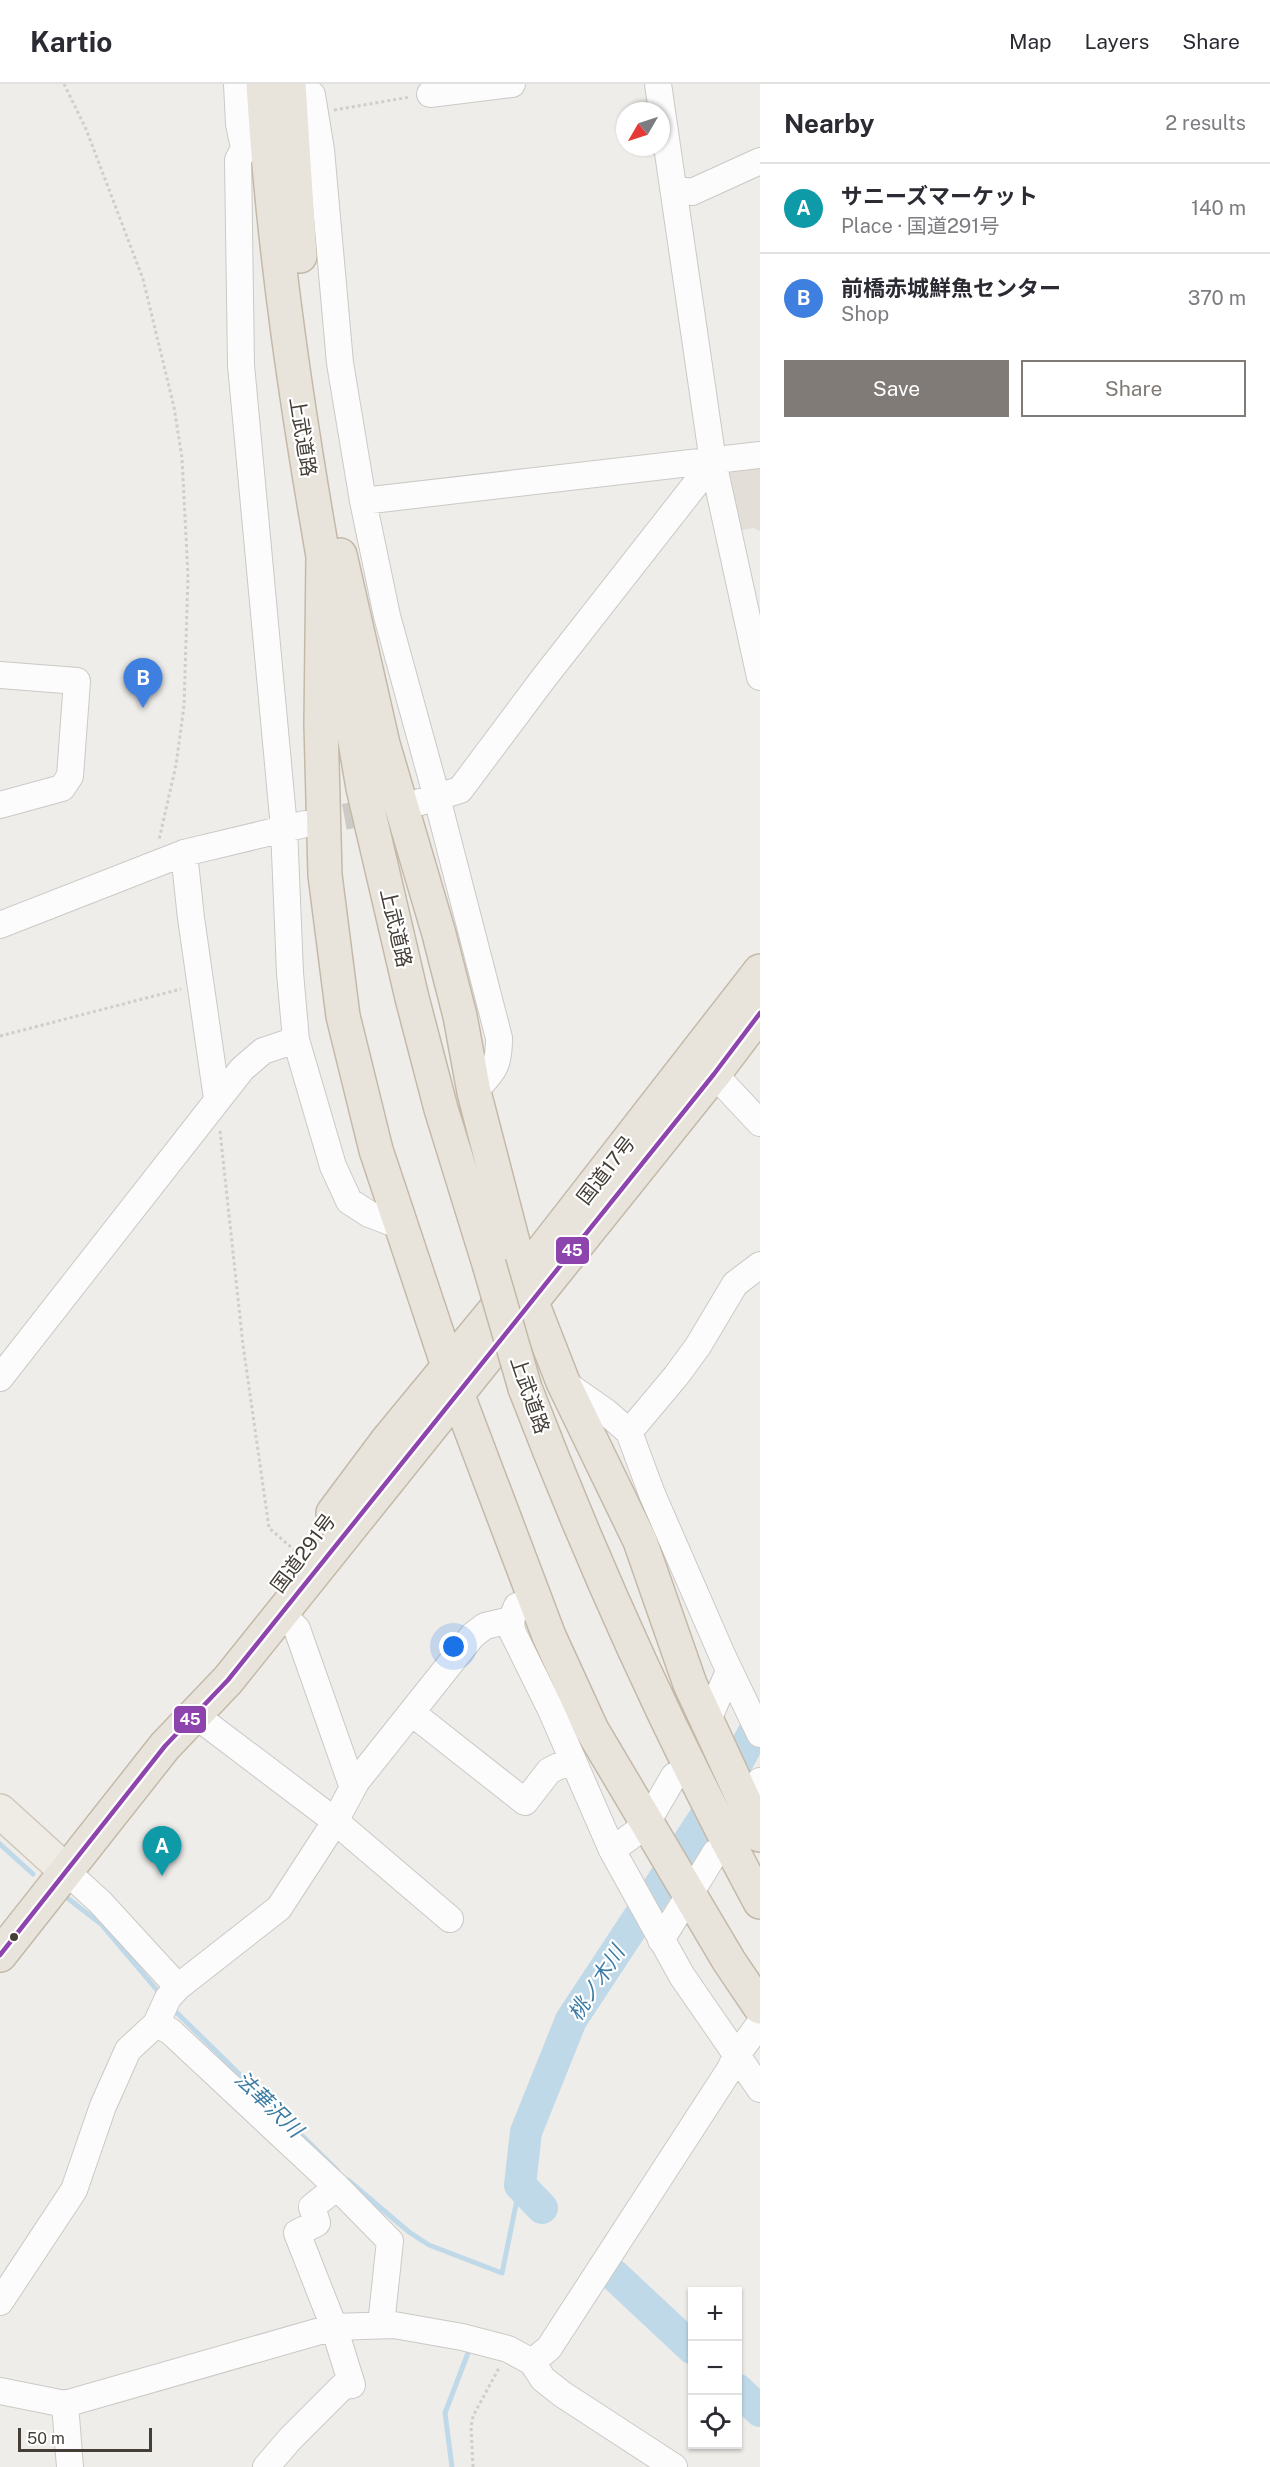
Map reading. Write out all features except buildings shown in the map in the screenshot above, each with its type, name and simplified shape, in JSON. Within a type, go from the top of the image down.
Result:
[{"type":"highway","name":"上武道路","points":[[263,84],[256,144],[277,251],[292,366],[331,556]]},
{"type":"highway","name":"上武道路","points":[[289,84],[303,304],[331,556],[363,788],[412,998],[441,1108],[525,1388],[605,1587],[698,1744]]},
{"type":"highway","points":[[331,556],[439,934],[460,1016],[474,1092],[526,1290],[563,1382],[640,1541],[690,1684],[698,1744],[740,1816],[760,1902]]},
{"type":"highway","points":[[331,556],[321,724],[325,875],[343,1016],[376,1150],[453,1379],[549,1636],[592,1730],[729,1961],[759,2017]]},
{"type":"highway","name":"国道17号","points":[[526,1290],[760,971]]},
{"type":"highway","name":"国道17号","points":[[453,1379],[526,1290],[714,1074],[760,1012]]},
{"type":"highway","name":"国道291号","points":[[165,1746],[194,1696],[386,1442],[453,1379]]},
{"type":"highway","name":"国道291号","points":[[0,1955],[165,1746],[228,1680],[281,1613],[453,1379]]},
{"type":"main road","points":[[0,1811],[66,1871]]},
{"type":"street","points":[[237,84],[239,124],[256,144],[238,160],[241,365],[295,826],[290,973],[296,1040],[333,1166],[349,1202],[369,1214],[401,1226]]},
{"type":"street","points":[[295,84],[312,95],[321,150],[340,363],[363,501],[426,801],[500,1038],[499,1060],[474,1092]]},
{"type":"street","points":[[430,94],[512,84]]},
{"type":"street","points":[[658,84],[712,462],[760,677]]},
{"type":"street","points":[[674,189],[682,192],[698,190],[760,161]]},
{"type":"street","points":[[363,501],[760,455]]},
{"type":"street","points":[[426,801],[460,790],[543,679],[712,462]]},
{"type":"street","points":[[0,675],[77,681],[70,776],[62,788],[0,805]]},
{"type":"street","points":[[0,925],[184,853],[295,826]]},
{"type":"street","points":[[184,853],[217,1099]]},
{"type":"street","points":[[0,1378],[242,1069],[263,1051],[296,1040]]},
{"type":"street","points":[[714,1074],[760,1123]]},
{"type":"street","points":[[629,1431],[676,1376],[698,1346],[735,1284],[760,1265]]},
{"type":"street","points":[[563,1382],[629,1431],[652,1494],[760,1734]]},
{"type":"street","points":[[532,1587],[515,1609],[511,1620],[512,1631],[551,1710],[612,1850],[658,1935],[760,2089]]},
{"type":"street","points":[[281,1613],[297,1629],[353,1788]]},
{"type":"street","points":[[0,2302],[74,2190],[103,2106],[128,2050],[156,2024],[168,1998],[178,1987],[279,1908],[335,1821],[353,1788],[473,1635],[485,1626],[511,1620]]},
{"type":"street","points":[[612,1850],[648,1826],[698,1744],[733,1678]]},
{"type":"street","points":[[412,1713],[525,1802],[549,1771],[571,1760]]},
{"type":"street","points":[[195,1715],[335,1821],[450,1918]]},
{"type":"street","points":[[658,1935],[740,1816]]},
{"type":"street","points":[[66,1871],[100,1902],[178,1987]]},
{"type":"street","points":[[532,2362],[549,2348],[759,2017]]},
{"type":"street","points":[[156,2024],[170,2031],[337,2187],[390,2241],[381,2325]]},
{"type":"street","points":[[266,2467],[290,2439],[343,2386],[352,2385],[334,2327],[297,2233],[317,2223],[312,2207],[337,2187]]},
{"type":"street","points":[[0,2391],[65,2404],[334,2327],[381,2325],[462,2337],[508,2349],[532,2362],[543,2379],[562,2394],[674,2467]]},
{"type":"street","points":[[65,2404],[70,2467]]},
{"type":"path","points":[[64,84],[90,139],[143,279],[174,407],[182,459],[188,576],[184,706],[176,765],[153,865]]},
{"type":"path","points":[[315,114],[430,94]]},
{"type":"path","points":[[0,1036],[200,984]]},
{"type":"path","points":[[217,1099],[243,1345],[269,1528],[301,1555]]},
{"type":"path","points":[[473,2467],[471,2427],[473,2416],[508,2349]]},
{"type":"shaded area","points":[[760,462],[760,531],[753,528],[732,532],[725,467]]},
{"type":"waterway","name":"桃ノ木川","points":[[542,2208],[520,2185],[526,2132],[571,2020],[720,1794],[760,1721]]},
{"type":"waterway","name":"法華沢川","points":[[0,1844],[33,1874]]},
{"type":"waterway","name":"法華沢川","points":[[66,1897],[101,1924],[162,1996]]},
{"type":"waterway","name":"法華沢川","points":[[172,2008],[337,2170]]},
{"type":"waterway","name":"法華沢川","points":[[348,2180],[409,2232],[429,2245],[502,2273],[520,2185]]},
{"type":"waterway","name":"法華沢川","points":[[614,2275],[688,2344]]},
{"type":"waterway","name":"桃ノ木川","points":[[452,2467],[445,2413],[468,2353]]},
{"type":"waterway","name":"法華沢川","points":[[742,2394],[760,2411]]},
{"type":"tunnel","points":[[306,824],[385,809]]},
{"type":"transit line","name":"45","points":[[0,1955],[165,1746],[228,1680],[714,1074],[760,1013]]},
{"type":"place","name":"前橋赤城鮮魚センター","points":[[143,708]]},
{"type":"place","name":"サニーズマーケット","points":[[162,1876]]}]
